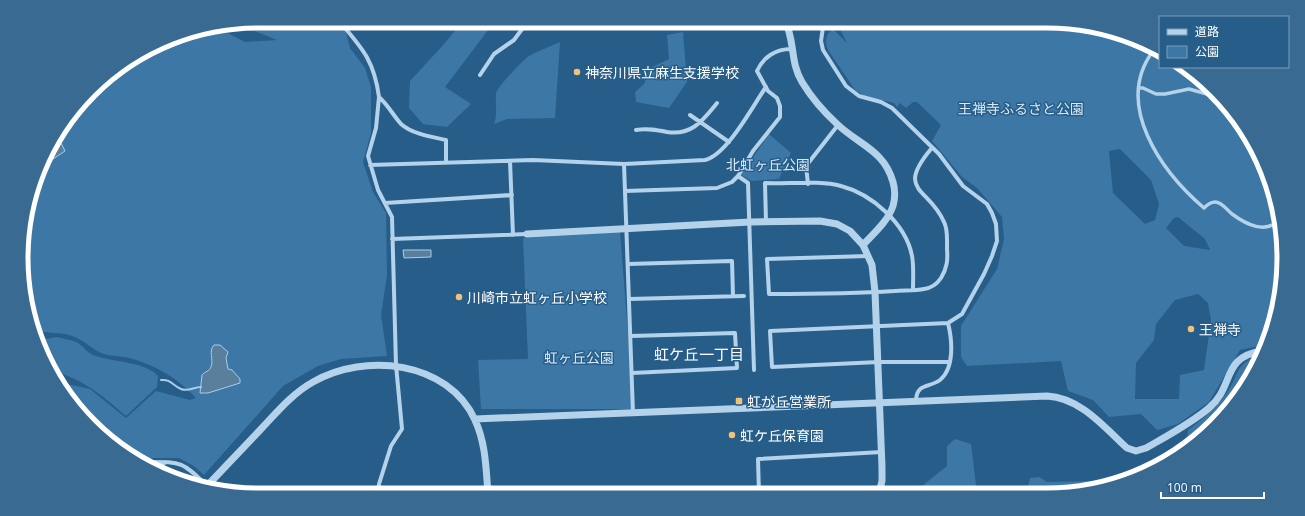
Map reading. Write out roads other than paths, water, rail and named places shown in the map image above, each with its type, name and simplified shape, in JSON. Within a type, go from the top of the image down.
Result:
[{"type":"street","points":[[345,28],[367,55],[372,66],[378,97],[376,128],[368,156],[384,203],[392,217],[396,365],[402,429],[391,446],[379,488]]},
{"type":"street","points":[[480,75],[494,54],[514,40],[523,28]]},
{"type":"street","points":[[788,28],[794,65],[802,82],[838,125],[879,155],[887,165],[894,187],[893,205],[888,215],[863,245]]},
{"type":"street","points":[[823,28],[821,41],[823,50],[846,86],[859,96],[881,102],[892,108],[931,148],[939,154],[963,186],[987,204],[992,213],[997,231],[997,241],[984,274],[962,314],[948,323],[770,331],[772,367],[879,362],[949,362]]},
{"type":"street","points":[[625,191],[717,188],[725,186],[738,176],[753,151],[780,117],[780,106],[777,98],[766,87],[757,71],[760,63],[773,53],[792,48]]},
{"type":"street","points":[[1152,53],[1140,73],[1139,88],[1142,123],[1161,163],[1173,174],[1186,192],[1204,208],[1216,202],[1220,203],[1232,214],[1256,227],[1275,225]]},
{"type":"street","points":[[370,164],[510,161],[624,164],[712,159],[719,154],[729,142],[766,87]]},
{"type":"street","points":[[1139,88],[1143,88],[1156,94],[1189,89],[1209,94]]},
{"type":"street","points":[[378,97],[386,103],[401,123],[408,129],[446,140],[446,162]]},
{"type":"street","points":[[636,130],[646,129],[678,133],[690,130],[701,123],[717,102]]},
{"type":"street","points":[[690,115],[729,142]]},
{"type":"street","points":[[808,184],[806,166],[838,125]]},
{"type":"street","points":[[869,256],[768,259],[769,294],[876,292],[924,289],[935,285],[947,268],[948,258],[945,222],[934,205],[918,191],[915,178],[920,162],[931,148]]},
{"type":"street","points":[[510,161],[513,235]]},
{"type":"street","points":[[624,164],[634,413]]},
{"type":"street","points":[[738,176],[748,183],[754,370]]},
{"type":"street","points":[[766,222],[766,184],[841,186],[869,199],[888,215],[908,242],[912,256],[913,289]]},
{"type":"street","points":[[384,203],[512,196]]},
{"type":"street","points":[[392,239],[513,235],[750,222],[820,221],[837,224],[850,231],[863,245],[869,256],[874,276],[876,292],[876,327],[879,362],[882,452],[881,488]]},
{"type":"street","points":[[628,264],[732,261],[733,296]]},
{"type":"street","points":[[629,298],[744,296]]},
{"type":"street","points":[[916,400],[917,392],[920,387],[941,379],[949,362],[951,335],[948,323]]},
{"type":"street","points":[[631,336],[735,333],[737,368],[632,373]]},
{"type":"street","points":[[475,419],[880,403],[916,400],[1047,396],[1059,398],[1082,408],[1127,448],[1131,451],[1138,451],[1173,432],[1209,408],[1220,395],[1234,364],[1245,354],[1256,352]]},
{"type":"street","points":[[210,483],[292,397],[313,382],[346,369],[396,365],[420,371],[450,388],[465,404],[475,419],[481,435],[485,454],[488,488]]},
{"type":"street","points":[[759,488],[758,459],[882,452]]},
{"type":"street","points":[[152,462],[180,463],[188,468],[200,480]]},
{"type":"street","points":[[161,466],[165,462]]},
{"type":"waterway","points":[[161,380],[169,381],[184,390],[201,387]]},
{"type":"place","name":"神奈川県立麻生支援学校","points":[[577,72]]},
{"type":"place","name":"川崎市立虹ヶ丘小学校","points":[[459,297]]},
{"type":"place","name":"王禅寺","points":[[1191,329]]},
{"type":"place","name":"虹が丘営業所","points":[[739,401]]},
{"type":"place","name":"虹ケ丘保育園","points":[[732,435]]},
{"type":"district","name":"虹ケ丘一丁目","points":[[699,354]]},
{"type":"park label","name":"王禅寺ふるさと公園","points":[[1021,108]]},
{"type":"park label","name":"北虹ヶ丘公園","points":[[768,164]]},
{"type":"park label","name":"虹ヶ丘公園","points":[[579,357]]}]
